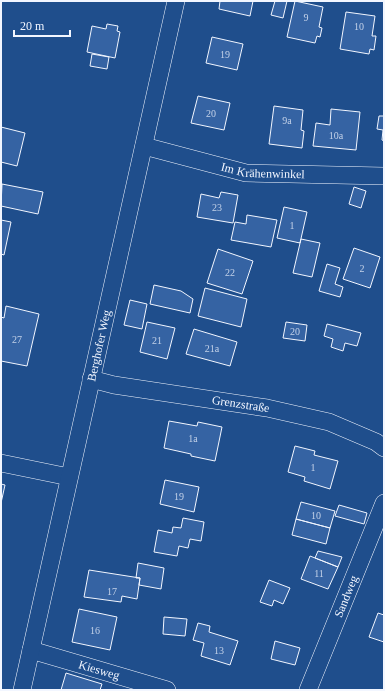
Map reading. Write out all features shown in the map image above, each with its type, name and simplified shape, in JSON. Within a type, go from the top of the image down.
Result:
[{"type":"street","name":"Berghofer Weg","points":[[22,690],[176,1]]},
{"type":"street","name":"Im Krähenwinkel","points":[[144,146],[246,173],[384,176]]},
{"type":"street","name":"Grenzstraße","points":[[91,379],[114,385],[267,408],[329,422],[376,442],[384,448]]},
{"type":"street","points":[[1,463],[69,478]]},
{"type":"street","name":"Sandweg","points":[[308,690],[384,503]]},
{"type":"street","name":"Kiesweg","points":[[31,650],[167,690]]},
{"type":"building","points":[[220,1],[253,1],[250,16],[219,9]]},
{"type":"building","points":[[275,1],[287,1],[283,18],[271,15]]},
{"type":"building","points":[[295,1],[323,7],[319,27],[322,28],[320,37],[317,36],[315,43],[287,37]]},
{"type":"building","points":[[346,12],[375,16],[372,36],[376,36],[374,50],[370,49],[369,54],[340,49]]},
{"type":"building","points":[[107,24],[118,26],[117,31],[120,32],[115,58],[87,52],[92,26],[106,29]]},
{"type":"building","points":[[212,37],[243,44],[237,70],[206,63]]},
{"type":"building","points":[[92,54],[109,57],[107,69],[90,66]]},
{"type":"building","points":[[198,96],[230,103],[224,130],[191,123]]},
{"type":"building","points":[[274,106],[303,110],[301,130],[304,131],[302,148],[269,144]]},
{"type":"building","points":[[331,109],[360,112],[356,150],[313,146],[316,123],[330,125]]},
{"type":"building","points":[[379,116],[384,116],[384,141],[382,140],[383,130],[377,129]]},
{"type":"building","points":[[1,127],[25,133],[17,166],[1,162]]},
{"type":"building","points":[[2,184],[43,192],[38,214],[1,206]]},
{"type":"building","points":[[354,187],[366,191],[361,208],[349,204]]},
{"type":"building","points":[[221,192],[238,195],[233,223],[197,217],[201,194],[219,198]]},
{"type":"building","points":[[284,207],[307,212],[300,243],[277,238]]},
{"type":"building","points":[[247,215],[277,220],[271,247],[231,240],[235,222],[246,224]]},
{"type":"building","points":[[1,220],[11,222],[4,255],[1,254]]},
{"type":"building","points":[[301,239],[320,243],[312,277],[293,273]]},
{"type":"building","points":[[354,248],[380,257],[370,288],[343,279]]},
{"type":"building","points":[[218,249],[253,261],[242,294],[207,283]]},
{"type":"building","points":[[327,264],[340,268],[335,284],[343,287],[340,297],[319,291]]},
{"type":"building","points":[[154,285],[181,291],[193,299],[190,313],[150,304]]},
{"type":"building","points":[[205,288],[247,299],[241,327],[198,316]]},
{"type":"building","points":[[130,300],[147,304],[142,329],[124,325]]},
{"type":"building","points":[[6,306],[39,314],[27,366],[1,361],[1,317],[4,318]]},
{"type":"building","points":[[147,322],[175,328],[167,359],[140,352]]},
{"type":"building","points":[[286,322],[307,325],[305,341],[283,338]]},
{"type":"building","points":[[327,324],[361,333],[357,346],[345,343],[343,351],[331,347],[333,339],[324,336]]},
{"type":"building","points":[[194,329],[237,342],[230,366],[186,354]]},
{"type":"building","points":[[169,421],[197,426],[198,422],[222,427],[215,461],[164,448]]},
{"type":"building","points":[[295,446],[315,451],[314,455],[338,461],[330,489],[304,481],[305,477],[288,472]]},
{"type":"building","points":[[165,480],[199,487],[194,512],[160,504]]},
{"type":"building","points":[[1,484],[5,485],[1,503]]},
{"type":"building","points":[[301,502],[335,511],[330,528],[296,519]]},
{"type":"building","points":[[339,505],[367,513],[364,524],[335,516]]},
{"type":"building","points":[[183,518],[204,522],[201,541],[190,539],[188,548],[179,546],[177,556],[154,552],[158,530],[172,533],[173,527],[181,528]]},
{"type":"building","points":[[296,519],[330,528],[326,544],[292,535]]},
{"type":"building","points":[[318,551],[342,557],[338,567],[315,558]]},
{"type":"building","points":[[310,556],[338,567],[328,589],[301,579]]},
{"type":"building","points":[[138,563],[164,568],[161,589],[139,585],[140,578],[136,578]]},
{"type":"building","points":[[89,570],[140,578],[137,599],[122,596],[121,602],[84,597]]},
{"type":"building","points":[[269,580],[290,588],[283,604],[274,600],[272,606],[260,602]]},
{"type":"building","points":[[79,609],[117,617],[110,650],[72,642]]},
{"type":"building","points":[[378,613],[384,615],[384,642],[369,637]]},
{"type":"building","points":[[164,617],[187,619],[185,636],[163,634]]},
{"type":"building","points":[[198,623],[210,626],[209,632],[238,641],[230,665],[201,656],[204,643],[193,640]]},
{"type":"building","points":[[275,641],[300,648],[295,665],[271,659]]},
{"type":"building","points":[[66,673],[102,684],[100,690],[61,690]]}]
